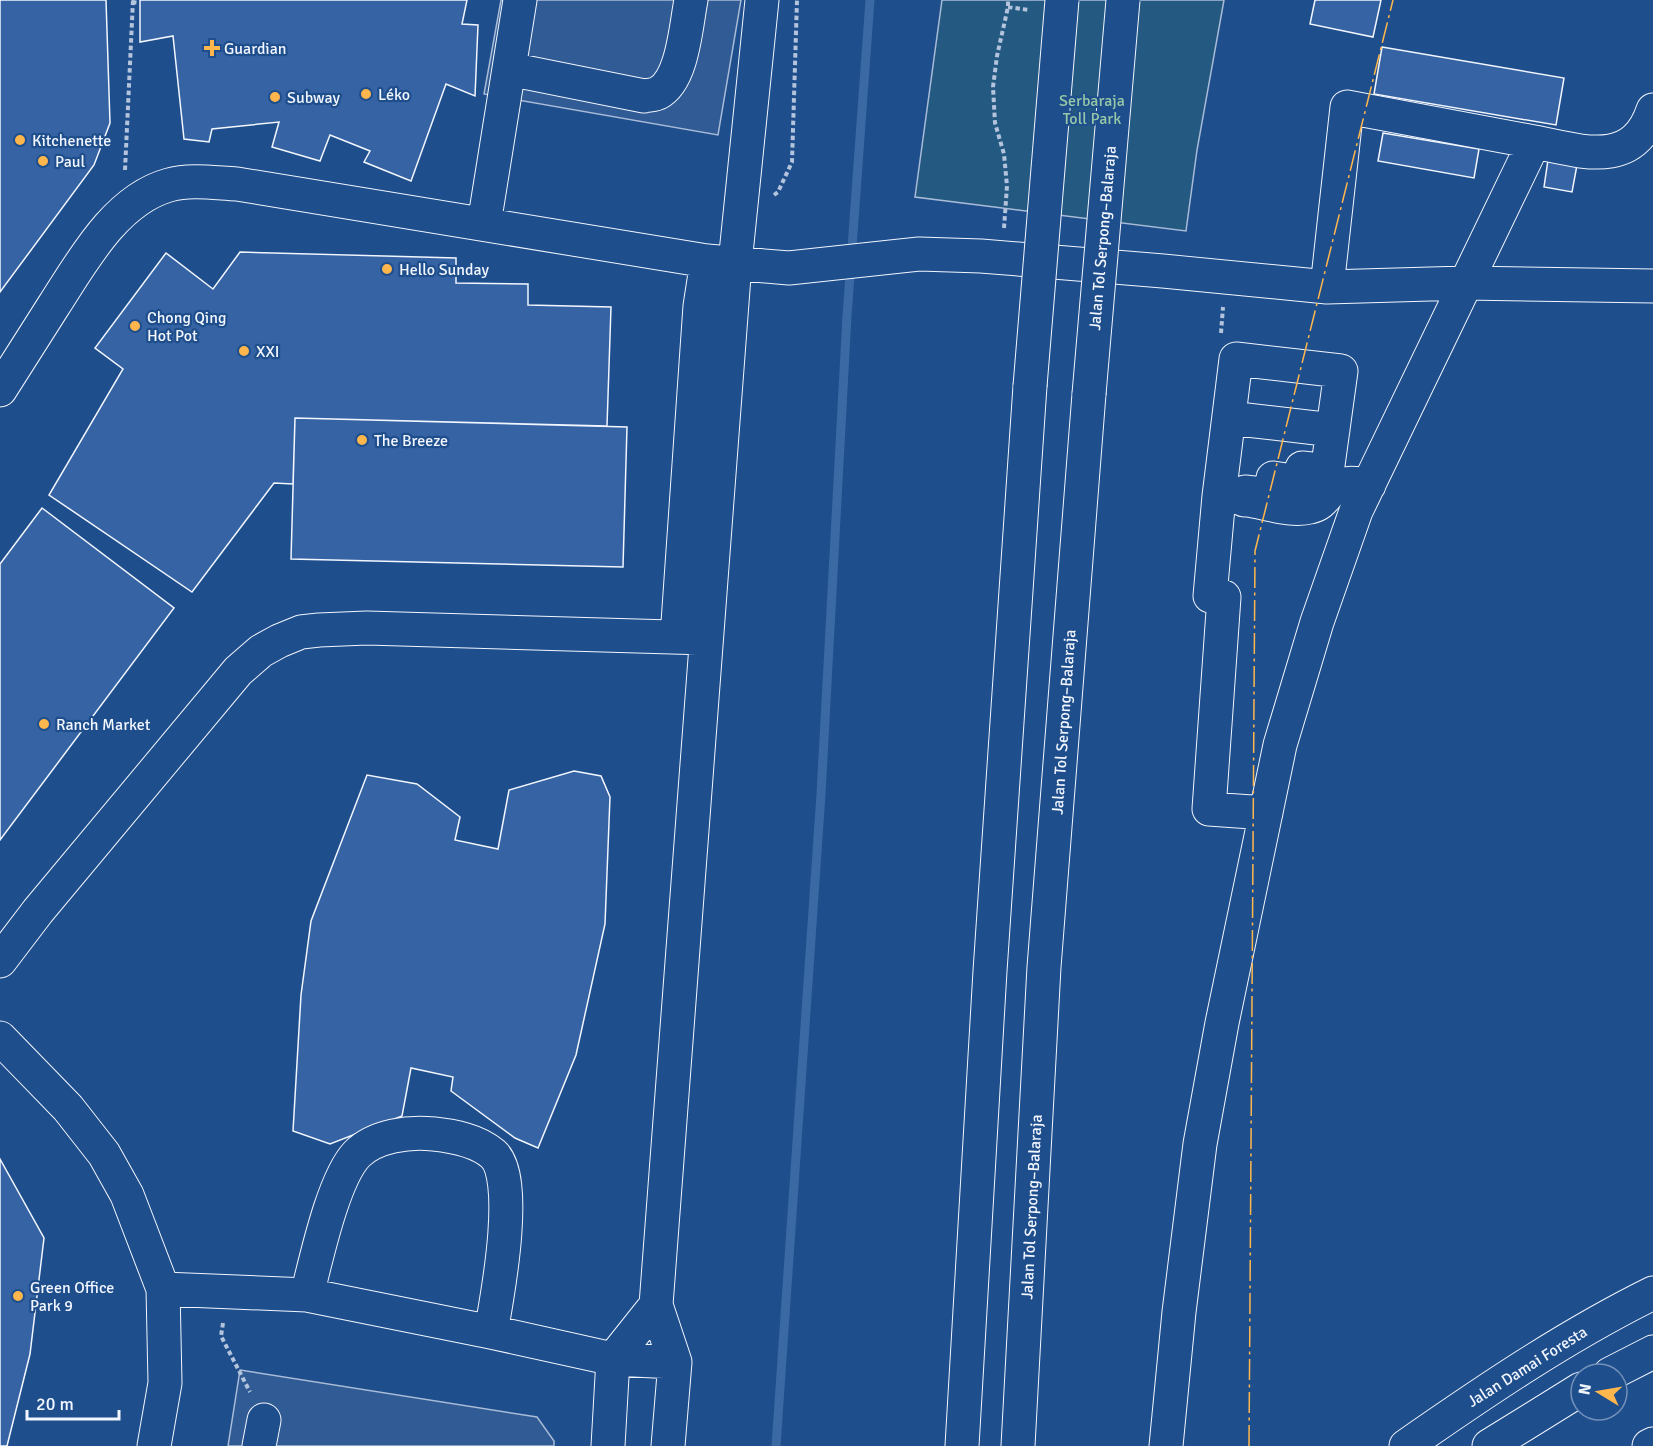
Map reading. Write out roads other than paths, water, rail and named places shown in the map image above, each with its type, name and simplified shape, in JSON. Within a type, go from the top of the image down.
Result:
[{"type":"main road","points":[[484,224],[520,0]]},
{"type":"main road","points":[[509,69],[644,96],[658,93],[672,81],[680,59],[691,0]]},
{"type":"main road","points":[[668,1446],[675,1362],[656,1305],[692,638],[721,262],[740,215],[762,0]]},
{"type":"main road","points":[[962,1446],[992,947],[1030,386],[1062,0]]},
{"type":"main road","name":"Jalan Tol Serpong–Balaraja","points":[[1018,1446],[1044,967],[1089,394],[1123,0]]},
{"type":"main road","points":[[1327,287],[1347,107],[1590,152],[1620,149],[1631,144],[1640,136],[1653,110]]},
{"type":"main road","points":[[1166,1446],[1179,1312],[1200,1144],[1222,1023],[1280,745],[1317,622],[1356,511],[1534,142]]},
{"type":"main road","points":[[0,390],[88,252],[105,230],[123,212],[146,195],[169,185],[202,182],[237,184],[385,210],[721,262],[789,268],[919,254],[1002,258],[1226,276],[1327,287],[1465,283],[1653,286]]},
{"type":"main road","points":[[1232,498],[1245,492],[1272,495],[1274,478],[1299,482],[1302,468],[1321,470],[1329,465],[1341,370],[1236,359],[1229,418],[1232,498],[1210,596],[1224,597],[1209,809],[1266,813]]},
{"type":"main road","points":[[1229,418],[1333,430]]},
{"type":"main road","points":[[1232,498],[1300,508],[1312,507],[1323,502],[1335,487],[1351,483],[1369,486]]},
{"type":"main road","points":[[0,960],[38,911],[232,679],[261,651],[279,641],[301,632],[367,628],[692,638]]},
{"type":"main road","points":[[0,1038],[68,1108],[104,1154],[127,1195],[163,1289],[165,1383],[154,1446]]},
{"type":"main road","points":[[307,1295],[330,1210],[347,1169],[356,1155],[368,1145],[389,1137],[425,1133],[446,1135],[466,1140],[494,1154],[501,1171],[506,1205],[504,1262],[491,1332]]},
{"type":"main road","points":[[163,1289],[307,1295],[613,1359],[675,1362]]},
{"type":"main road","name":"Jalan Damai Foresta","points":[[1406,1446],[1518,1371],[1612,1313],[1653,1293]]},
{"type":"main road","points":[[608,1446],[613,1359],[656,1305]]},
{"type":"main road","points":[[1629,1364],[1653,1352]]},
{"type":"main road","points":[[1489,1446],[1569,1396]]},
{"type":"main road","points":[[1649,1446],[1653,1444]]},
{"type":"waterway","points":[[776,1446],[821,794],[847,316],[870,0]]},
{"type":"place","name":"Guardian","points":[[212,48]]},
{"type":"place","name":"Léko","points":[[366,94]]},
{"type":"place","name":"Subway","points":[[275,97]]},
{"type":"place","name":"Kitchenette","points":[[20,140]]},
{"type":"place","name":"Paul","points":[[43,161]]},
{"type":"place","name":"Hello Sunday","points":[[387,269]]},
{"type":"place","name":"Chong Qing Hot Pot","points":[[135,326]]},
{"type":"place","name":"XXI","points":[[244,351]]},
{"type":"place","name":"The Breeze","points":[[362,440]]},
{"type":"place","name":"Ranch Market","points":[[44,724]]},
{"type":"place","name":"Green Office Park 9","points":[[18,1296]]},
{"type":"park label","name":"Serbaraja Toll Park","points":[[1092,109]]}]
